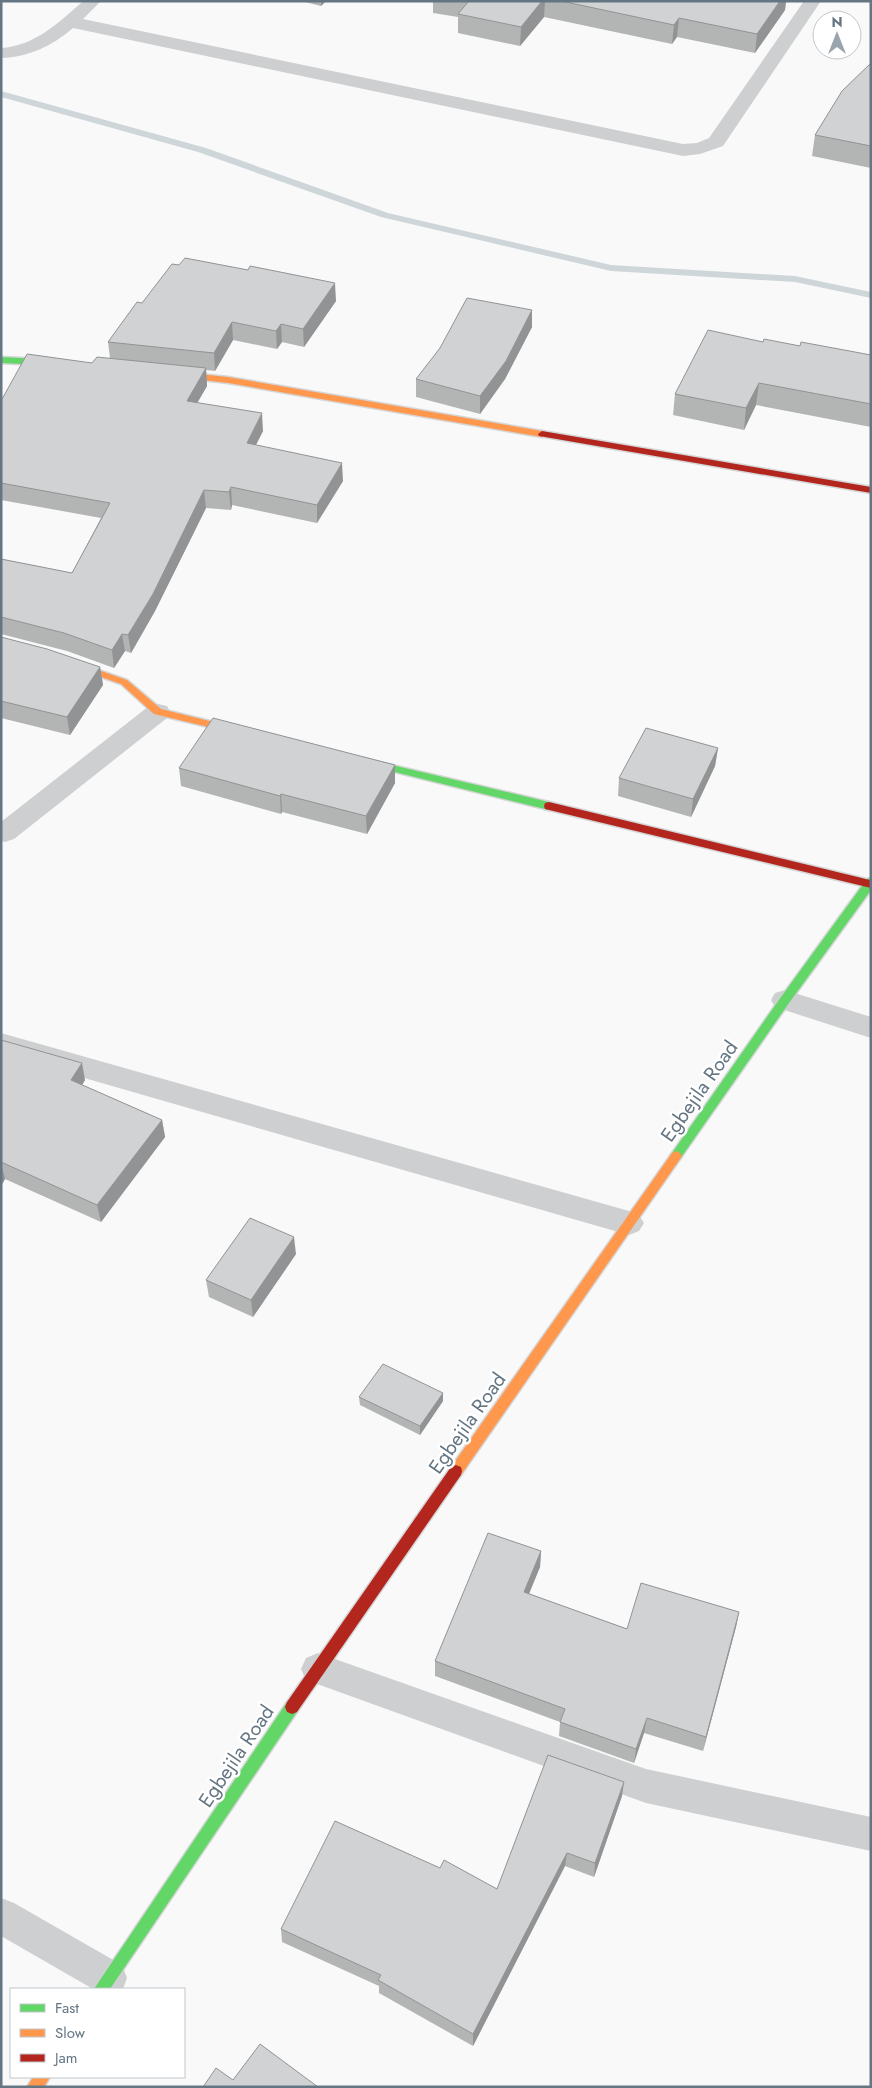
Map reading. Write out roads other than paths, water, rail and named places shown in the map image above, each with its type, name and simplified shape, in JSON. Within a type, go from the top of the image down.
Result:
[{"type":"street","points":[[1,53],[12,54],[29,50],[70,22],[93,1]]},
{"type":"street","points":[[70,22],[683,150],[700,148],[716,142],[812,1]]},
{"type":"street","points":[[1,360],[68,364]]},
{"type":"street","points":[[162,373],[228,380],[871,490]]},
{"type":"street","points":[[1,644],[58,659],[124,682],[158,712],[254,735]]},
{"type":"street","points":[[1,831],[5,833],[158,712]]},
{"type":"street","points":[[351,758],[870,883]]},
{"type":"street","name":"Egbejila Road","points":[[105,1984],[318,1669],[785,1000],[870,883]]},
{"type":"street","points":[[785,1000],[871,1028]]},
{"type":"street","points":[[1,1043],[629,1223]]},
{"type":"street","points":[[318,1669],[646,1786],[871,1834]]},
{"type":"street","points":[[1,1916],[105,1984]]},
{"type":"waterway","points":[[1,94],[202,150],[385,215],[611,268],[795,279],[871,295]]}]
